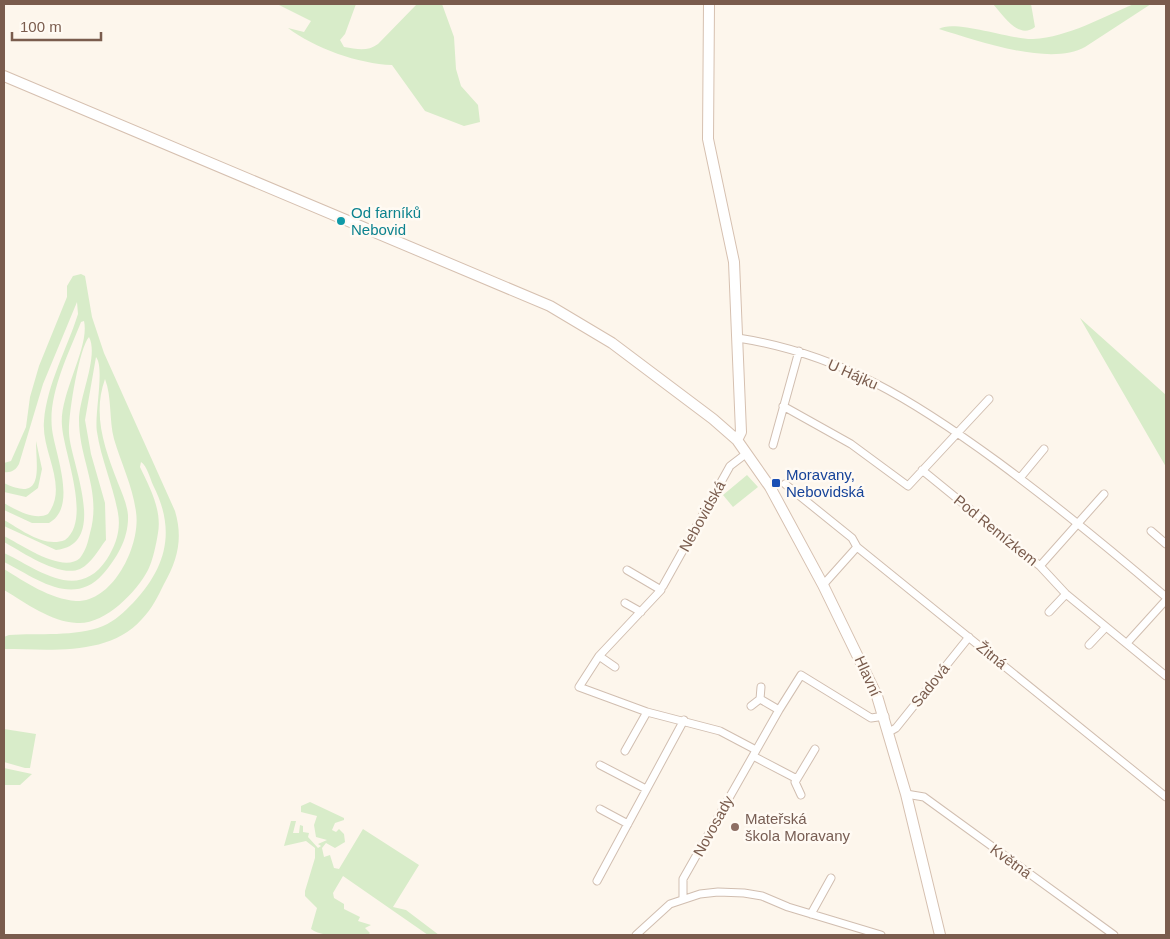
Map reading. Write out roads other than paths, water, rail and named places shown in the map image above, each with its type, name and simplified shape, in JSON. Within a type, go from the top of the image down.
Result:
[{"type":"street","points":[[709,4],[708,139],[714,176],[734,262],[741,432],[737,440]]},
{"type":"street","name":"Hlavní","points":[[4,76],[550,306],[612,343],[713,419],[737,440],[770,487],[823,585],[864,665],[885,716],[940,935]]},
{"type":"street","name":"U Hájku","points":[[738,338],[799,351],[835,364],[888,389],[958,433],[1079,524],[1166,598],[1127,643]]},
{"type":"street","points":[[773,445],[799,351]]},
{"type":"street","points":[[783,406],[851,444],[908,486],[988,399]]},
{"type":"street","points":[[1020,478],[1044,448]]},
{"type":"street","name":"Nebovidská","points":[[663,586],[730,466],[747,453]]},
{"type":"street","name":"Pod Remízkem","points":[[922,470],[1040,566],[1066,594],[1166,676]]},
{"type":"street","name":"Žitná","points":[[785,484],[852,538],[857,547],[1166,797]]},
{"type":"street","points":[[1040,566],[1104,494]]},
{"type":"street","points":[[1151,531],[1166,544]]},
{"type":"street","points":[[823,585],[857,547]]},
{"type":"street","points":[[627,570],[660,590],[599,656],[580,687],[647,712],[684,720],[720,731],[797,779]]},
{"type":"street","points":[[1048,612],[1066,594]]},
{"type":"street","points":[[625,602],[641,612]]},
{"type":"street","points":[[1089,645],[1106,627]]},
{"type":"street","name":"Sadová","points":[[889,732],[896,728],[969,636]]},
{"type":"street","points":[[599,656],[615,667]]},
{"type":"street","name":"Novosady","points":[[683,898],[683,879],[754,753],[801,675],[871,718],[885,716]]},
{"type":"street","points":[[751,706],[760,699],[761,687]]},
{"type":"street","points":[[760,699],[779,710]]},
{"type":"street","points":[[624,751],[647,712]]},
{"type":"street","points":[[597,881],[684,720]]},
{"type":"street","points":[[801,795],[795,782],[815,749]]},
{"type":"street","points":[[600,765],[646,789]]},
{"type":"street","name":"Květná","points":[[906,794],[924,797],[1114,935]]},
{"type":"street","points":[[600,809],[628,824]]},
{"type":"street","points":[[811,914],[832,878]]},
{"type":"street","points":[[636,935],[664,908],[683,898],[700,894],[744,893],[881,935]]},
{"type":"place","name":"Od farníků Nebovid","points":[[341,221]]},
{"type":"place","name":"Moravany, Nebovidská","points":[[776,483]]},
{"type":"place","name":"Mateřská škola Moravany","points":[[735,827]]}]
